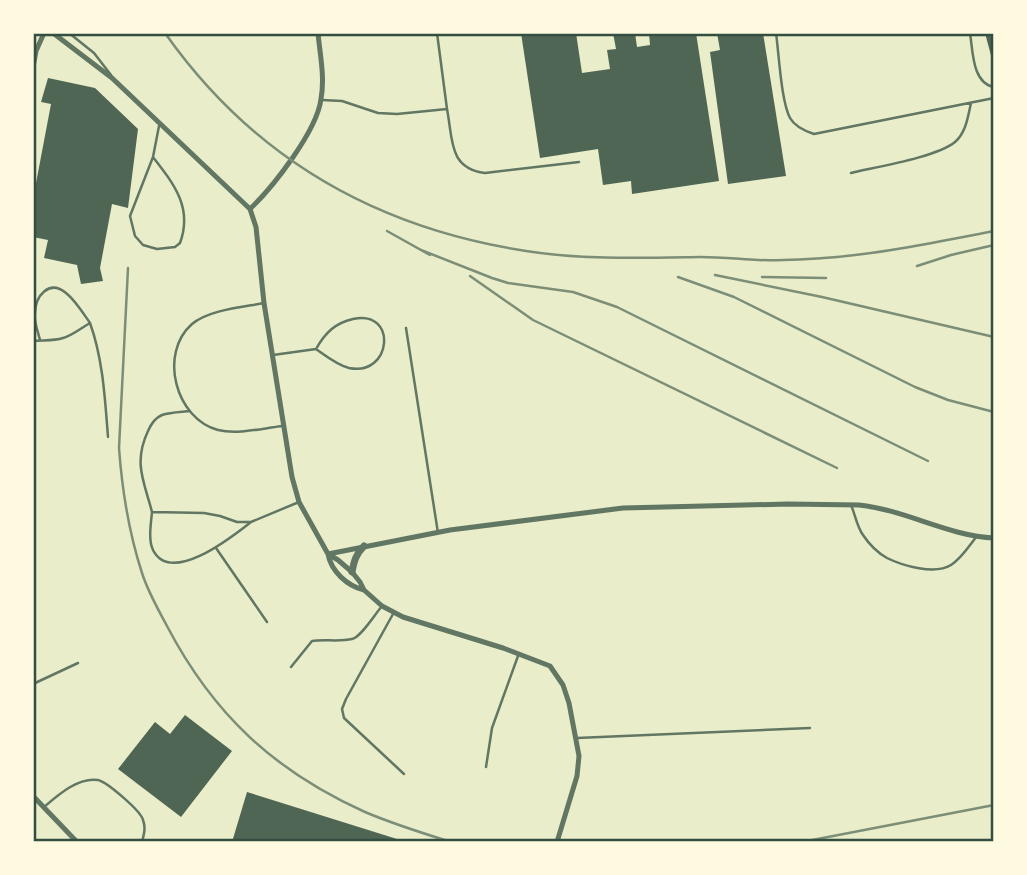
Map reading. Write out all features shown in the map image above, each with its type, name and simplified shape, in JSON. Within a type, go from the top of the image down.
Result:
[{"type":"street","points":[[33,67],[44,33]]},
{"type":"street","points":[[53,33],[112,78],[250,209],[256,228],[264,303],[292,477],[299,502],[336,572],[353,587],[363,590],[394,612],[550,666],[563,685],[579,756],[577,776],[557,842]]},
{"type":"street","points":[[250,209],[270,187],[315,120],[321,100],[322,69],[318,33]]},
{"type":"street","points":[[328,554],[438,533],[623,508],[788,504],[875,506],[956,532],[994,538]]},
{"type":"street","points":[[352,572],[358,552],[364,546]]},
{"type":"street","points":[[328,554],[352,572],[363,590]]},
{"type":"street","points":[[33,796],[77,842]]},
{"type":"lane","points":[[69,33],[94,53],[112,78]]},
{"type":"lane","points":[[437,33],[456,157],[473,171],[485,173],[579,162]]},
{"type":"lane","points":[[776,33],[785,100],[791,120],[801,129],[814,134],[994,98]]},
{"type":"lane","points":[[970,33],[979,78],[987,85],[994,86]]},
{"type":"lane","points":[[321,100],[342,101],[378,113],[447,109]]},
{"type":"lane","points":[[851,173],[941,151],[957,141],[966,126],[971,103]]},
{"type":"lane","points":[[153,157],[173,185],[184,213],[184,233],[175,247],[158,249],[143,245],[135,236],[130,216],[153,157],[160,123]]},
{"type":"lane","points":[[40,340],[34,314],[39,295],[50,288],[62,290],[90,323],[96,339],[108,436]]},
{"type":"lane","points":[[264,303],[210,314],[193,323],[181,336],[174,360],[175,382],[183,403],[202,424],[220,430],[235,431],[283,426]]},
{"type":"lane","points":[[273,355],[316,349],[349,368],[362,368],[372,365],[380,358],[384,334],[373,320],[355,318],[333,327],[316,349]]},
{"type":"lane","points":[[33,341],[64,338],[90,323]]},
{"type":"lane","points":[[406,328],[438,533]]},
{"type":"lane","points":[[190,411],[162,415],[153,421],[142,450],[140,466],[152,512],[152,548],[159,558],[169,562],[184,561],[216,548],[251,523],[299,502]]},
{"type":"lane","points":[[851,505],[862,534],[874,548],[887,558],[917,568],[937,570],[949,566],[961,556],[976,536]]},
{"type":"lane","points":[[152,512],[204,513],[251,523]]},
{"type":"lane","points":[[216,548],[267,622]]},
{"type":"lane","points":[[291,667],[312,641],[350,640],[357,637],[382,606]]},
{"type":"lane","points":[[394,612],[342,709],[344,718],[404,774]]},
{"type":"lane","points":[[486,767],[492,728],[518,654]]},
{"type":"lane","points":[[33,684],[78,663]]},
{"type":"lane","points":[[577,738],[810,728]]},
{"type":"lane","points":[[44,807],[61,792],[85,781],[99,780],[112,788],[143,817],[145,832],[142,842]]},
{"type":"building","points":[[521,33],[576,33],[582,73],[610,69],[607,50],[616,49],[613,33],[635,33],[637,47],[650,45],[649,33],[696,33],[719,181],[632,194],[631,181],[603,185],[598,149],[540,158]]},
{"type":"building","points":[[717,33],[763,33],[786,176],[728,184],[710,52],[720,50]]},
{"type":"building","points":[[985,33],[994,33],[994,63],[993,63]]},
{"type":"building","points":[[48,78],[95,88],[138,129],[128,208],[112,204],[100,268],[103,281],[81,284],[77,265],[44,258],[48,240],[33,237],[33,199],[51,104],[41,102]]},
{"type":"building","points":[[185,715],[232,751],[181,817],[118,769],[155,722],[170,734]]},
{"type":"building","points":[[247,792],[397,839],[396,842],[232,842]]},
{"type":"railway","points":[[165,33],[200,77],[238,117],[279,151],[323,180],[370,205],[419,225],[471,240],[569,256],[778,260],[877,252],[994,231]]},
{"type":"railway","points":[[387,231],[430,255]]},
{"type":"railway","points":[[917,266],[994,245]]},
{"type":"railway","points":[[421,250],[508,283],[573,292],[617,307],[928,461]]},
{"type":"railway","points":[[128,268],[120,464],[137,558],[147,587],[185,658],[226,713],[249,737],[302,778],[365,812],[451,842]]},
{"type":"railway","points":[[715,275],[994,337]]},
{"type":"railway","points":[[470,276],[533,320],[837,468]]},
{"type":"railway","points":[[678,277],[734,297],[915,387],[948,400],[994,412]]},
{"type":"railway","points":[[762,277],[826,278]]},
{"type":"railway","points":[[802,842],[994,805]]}]
